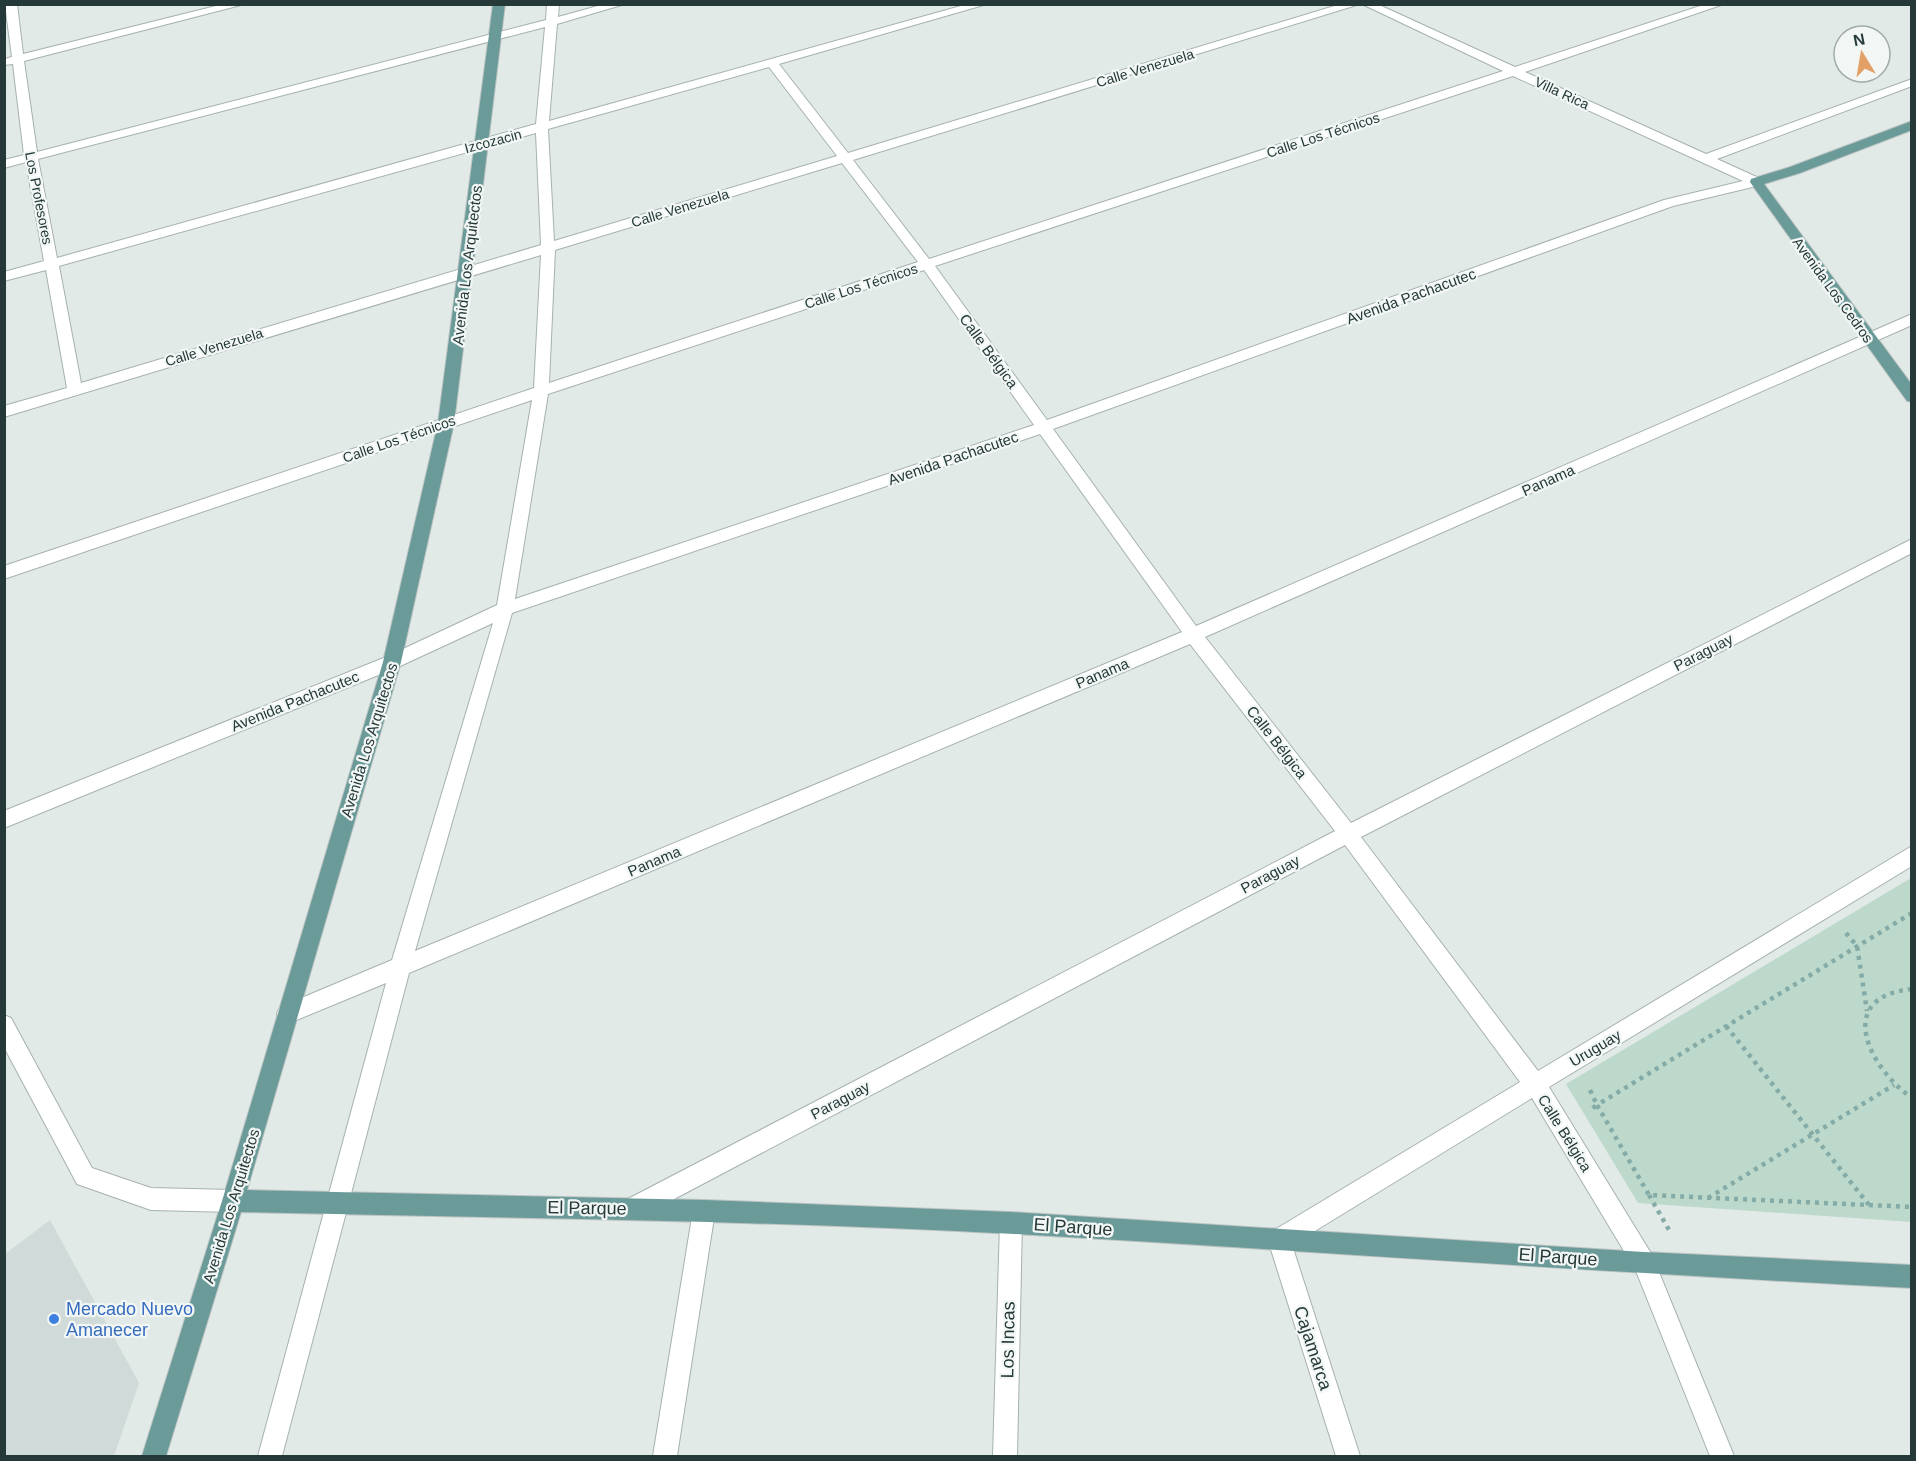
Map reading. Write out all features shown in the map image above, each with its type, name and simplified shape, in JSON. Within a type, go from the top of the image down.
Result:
[{"type":"main road","name":"Avenida Los Arquitectos","points":[[154,1456],[233,1201],[393,662],[446,423],[467,272],[499,4]]},
{"type":"main road","name":"Avenida Pachacutec","points":[[1756,182],[1795,170],[1911,124]]},
{"type":"main road","name":"Avenida Los Cedros","points":[[1756,182],[1911,397]]},
{"type":"main road","name":"El Parque","points":[[233,1201],[704,1211],[1011,1223],[1644,1263],[1911,1277]]},
{"type":"street","name":"Los Profesores","points":[[11,4],[11,61],[75,389]]},
{"type":"street","points":[[11,61],[240,4]]},
{"type":"street","points":[[4,164],[496,38],[552,14],[620,4]]},
{"type":"street","name":"Izcozacin","points":[[4,277],[982,4]]},
{"type":"street","name":"Calle Venezuela","points":[[4,412],[1355,4]]},
{"type":"street","name":"Villa Rica","points":[[1367,4],[1756,182]]},
{"type":"street","name":"Calle Los Técnicos","points":[[4,573],[541,391],[1719,4]]},
{"type":"street","points":[[270,1456],[400,967],[505,609],[541,391],[548,249],[542,127],[552,14]]},
{"type":"street","name":"Calle Bélgica","points":[[772,63],[927,265],[1193,635],[1348,834],[1535,1084],[1644,1263],[1722,1456]]},
{"type":"street","points":[[1706,159],[1911,82]]},
{"type":"street","name":"Avenida Pachacutec","points":[[4,820],[246,719],[393,662],[505,609],[1044,427],[1670,203],[1756,182]]},
{"type":"street","name":"Panama","points":[[287,1014],[1193,635],[1911,319]]},
{"type":"street","name":"Paraguay","points":[[632,1209],[1348,834],[1911,545]]},
{"type":"street","name":"Uruguay","points":[[1279,1240],[1911,855]]},
{"type":"street","points":[[4,1025],[85,1176],[151,1199],[233,1201]]},
{"type":"street","points":[[665,1456],[704,1211]]},
{"type":"street","name":"Los Incas","points":[[1005,1456],[1011,1223]]},
{"type":"street","name":"Cajamarca","points":[[1279,1240],[1348,1456]]},
{"type":"path","points":[[1825,908],[1857,946],[1868,1012],[1865,1029],[1869,1047],[1879,1067],[1911,1098]]},
{"type":"path","points":[[1911,913],[1597,1105],[1649,1195],[1911,1207]]},
{"type":"path","points":[[1868,1012],[1879,996],[1898,989],[1911,989]]},
{"type":"path","points":[[1726,1026],[1869,1205]]},
{"type":"path","points":[[1708,1198],[1894,1084]]},
{"type":"shaded area","name":"Mercado Nuevo Amanecer","points":[[50,1220],[139,1383],[114,1456],[5,1456],[5,1254]]},
{"type":"green space","points":[[1911,878],[1911,1222],[1638,1203],[1566,1084]]},
{"type":"place","name":"Mercado Nuevo Amanecer","points":[[54,1319]]}]
